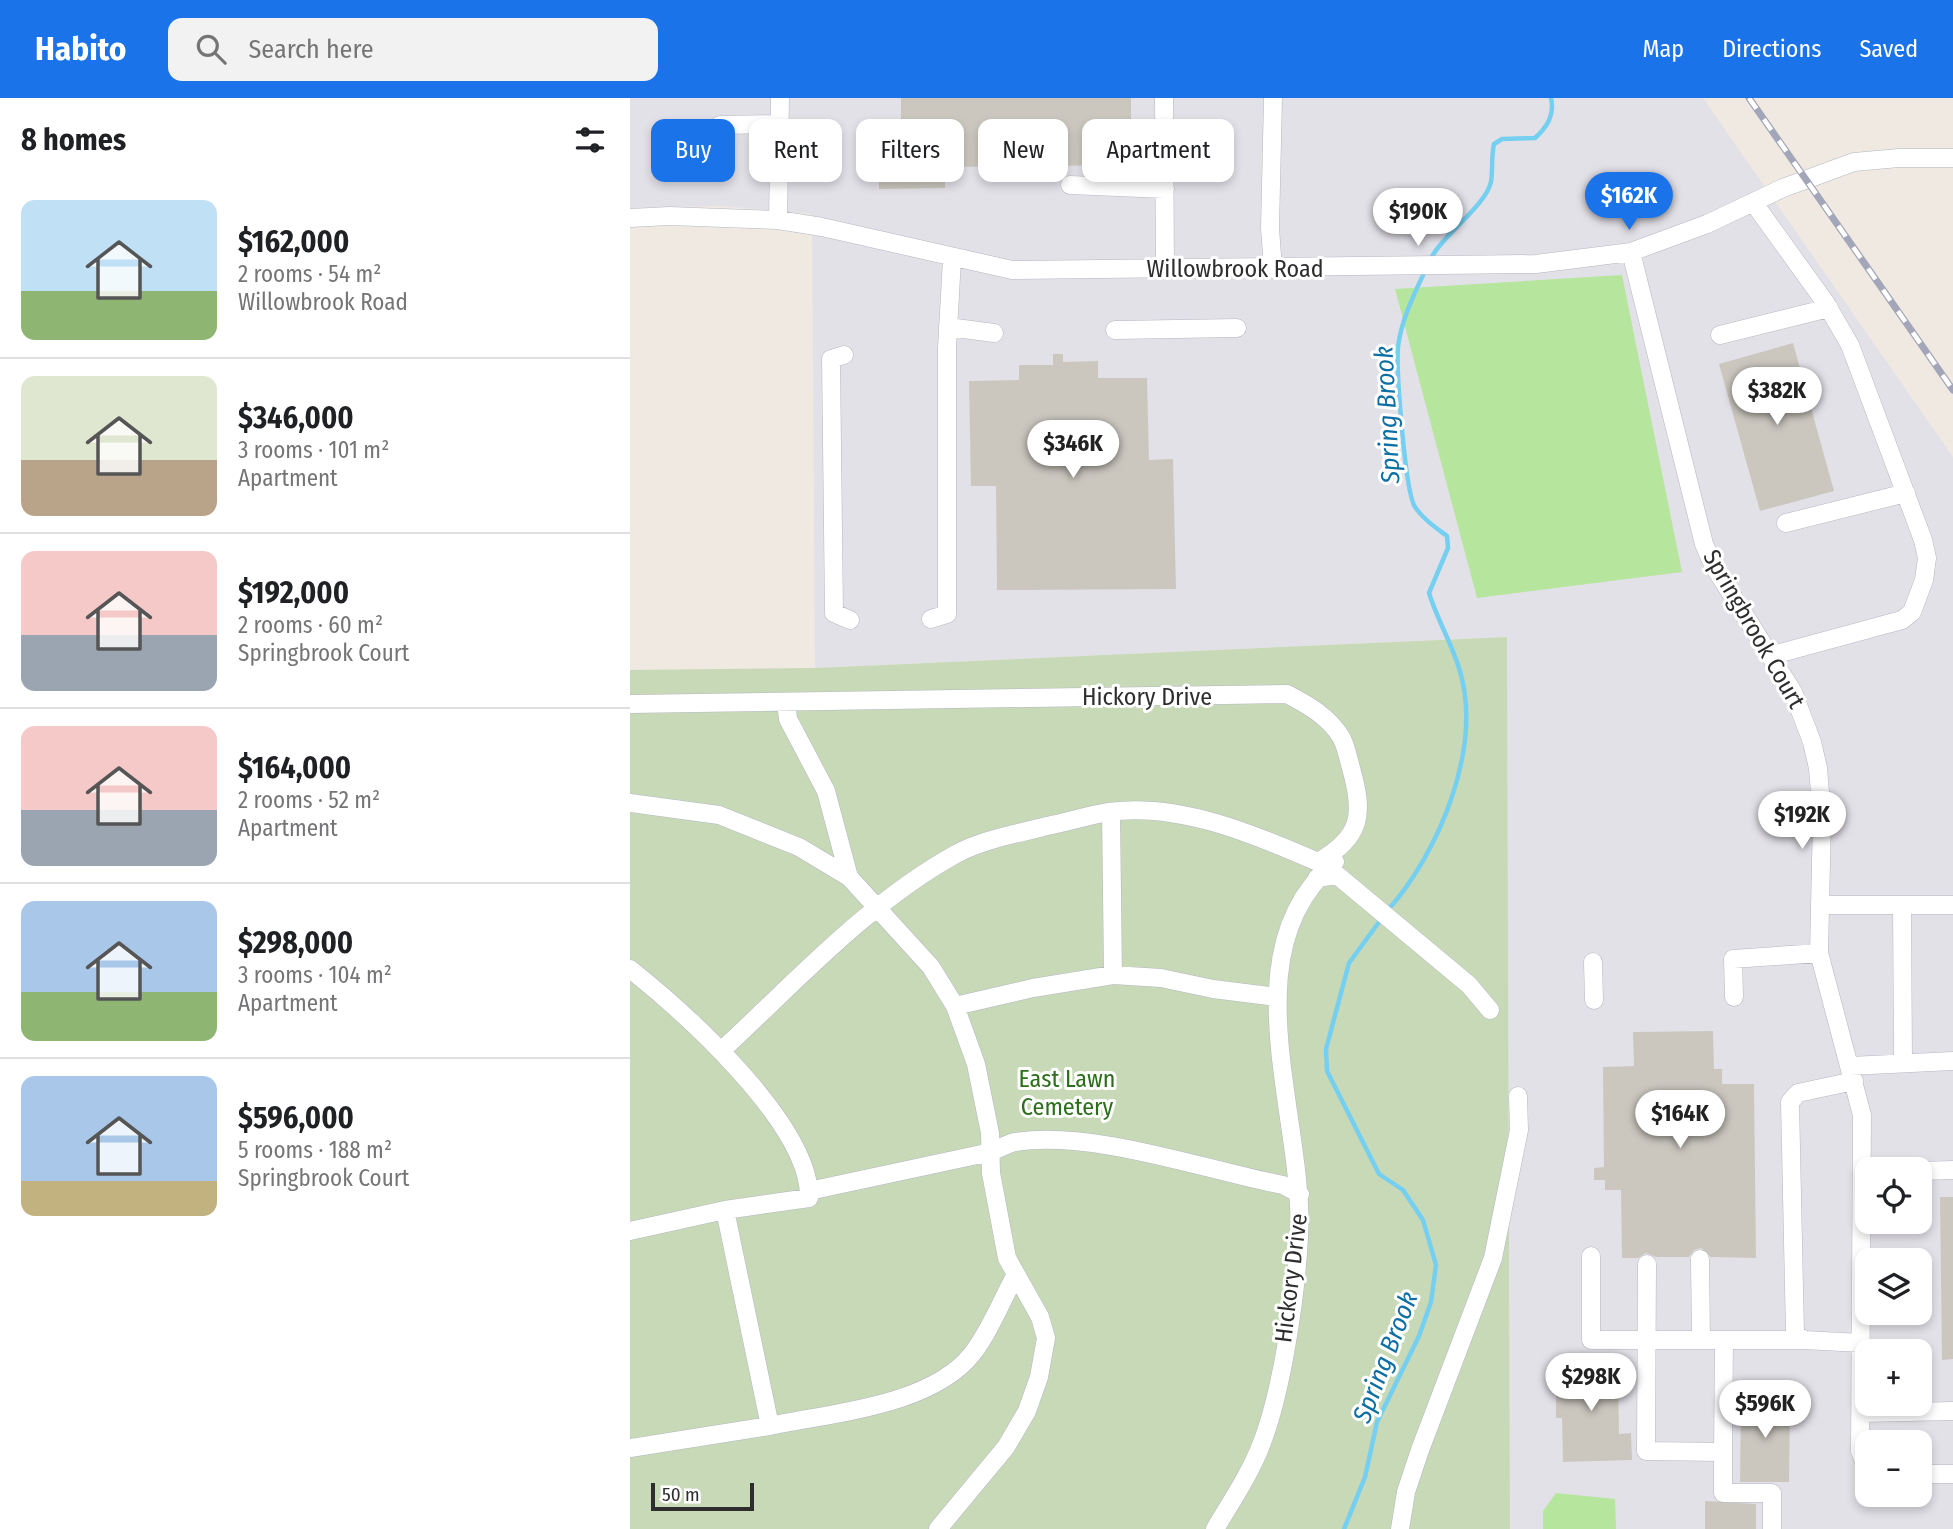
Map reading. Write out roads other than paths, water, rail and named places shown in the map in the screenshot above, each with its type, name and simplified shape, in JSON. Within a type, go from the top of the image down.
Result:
[{"type":"street","points":[[780,98],[780,119]]},
{"type":"street","points":[[1164,98],[1165,270]]},
{"type":"street","points":[[1273,98],[1270,228],[1273,269]]},
{"type":"street","name":"Willowbrook Road","points":[[630,218],[669,215],[778,220],[822,227],[952,259],[1012,270],[1392,268],[1536,264],[1631,252],[1783,188],[1854,162],[1953,158]]},
{"type":"street","points":[[778,220],[779,182]]},
{"type":"street","points":[[1070,185],[1165,189]]},
{"type":"street","points":[[1753,202],[1829,308],[1864,380],[1927,558],[1919,599],[1912,612],[1902,620],[1773,655]]},
{"type":"street","name":"Springbrook Court","points":[[1631,252],[1704,544],[1713,565],[1773,655],[1805,719],[1818,768],[1822,817],[1819,953],[1862,1115],[1864,1157]]},
{"type":"street","points":[[931,619],[947,614],[948,327],[952,259]]},
{"type":"street","points":[[1720,335],[1829,308]]},
{"type":"street","points":[[948,327],[993,333]]},
{"type":"street","points":[[1115,330],[1237,328]]},
{"type":"street","points":[[844,355],[831,359],[834,614],[850,620]]},
{"type":"street","points":[[1786,523],[1906,493]]},
{"type":"street","name":"Hickory Drive","points":[[630,704],[1287,694],[1317,710],[1342,738],[1360,799],[1353,832],[1324,867],[1297,911],[1277,980],[1282,1060],[1300,1194],[1299,1238],[1273,1411],[1260,1448],[1215,1529]]},
{"type":"street","points":[[789,702],[788,719],[826,791],[849,877]]},
{"type":"street","points":[[631,807],[719,815],[799,847],[849,877],[931,967],[955,1006],[976,1064],[1007,1258],[1041,1317],[1046,1338],[1039,1377],[1027,1411],[1006,1447],[938,1529]]},
{"type":"street","points":[[721,1051],[797,976],[878,908],[957,854],[992,839],[1111,812],[1148,811],[1211,821],[1252,833],[1324,867],[1469,985],[1490,1010]]},
{"type":"street","points":[[1111,812],[1113,975]]},
{"type":"street","points":[[1821,905],[1953,905]]},
{"type":"street","points":[[1902,905],[1903,1062]]},
{"type":"street","points":[[1734,997],[1732,959],[1819,953]]},
{"type":"street","points":[[1593,962],[1594,1000]]},
{"type":"street","points":[[630,969],[702,1030],[721,1051],[787,1134],[809,1183],[808,1198],[725,1210],[630,1231]]},
{"type":"street","points":[[955,1006],[1033,988],[1113,975],[1161,978],[1213,989],[1278,997]]},
{"type":"street","points":[[1804,1340],[1795,1334],[1790,1102],[1798,1093],[1852,1074],[1903,1062],[1953,1062]]},
{"type":"street","points":[[1400,1529],[1406,1492],[1416,1461],[1493,1258],[1519,1130],[1518,1096]]},
{"type":"street","points":[[809,1191],[990,1152],[1013,1142],[1076,1142],[1283,1185],[1300,1194]]},
{"type":"street","points":[[1932,1171],[1953,1170]]},
{"type":"street","points":[[725,1210],[770,1426]]},
{"type":"street","name":"Springbrook Court","points":[[1861,1339],[1864,1234]]},
{"type":"street","points":[[1591,1256],[1591,1340],[1804,1340],[1855,1343]]},
{"type":"street","points":[[1700,1259],[1702,1340]]},
{"type":"street","points":[[1647,1264],[1646,1451],[1723,1452]]},
{"type":"street","points":[[630,1448],[770,1426],[891,1401],[948,1378],[972,1353],[1016,1274]]},
{"type":"street","points":[[1724,1340],[1723,1493],[1772,1493],[1772,1529]]},
{"type":"street","points":[[1932,1409],[1953,1411]]},
{"type":"street","points":[[1932,1474],[1953,1474]]},
{"type":"waterway","name":"Spring Brook","points":[[1430,260],[1487,191],[1491,182],[1494,144],[1502,139],[1535,138],[1549,120],[1551,98]]},
{"type":"waterway","name":"Spring Brook","points":[[1387,911],[1424,860],[1439,829],[1452,797],[1466,731],[1465,698],[1459,668],[1429,593],[1448,548],[1447,536],[1425,519],[1415,507],[1411,497],[1402,430],[1398,347],[1412,298],[1425,271]]},
{"type":"waterway","name":"Spring Brook","points":[[1344,1529],[1365,1477],[1377,1422],[1419,1336],[1431,1302],[1436,1265],[1423,1220],[1403,1190],[1379,1174],[1327,1071],[1326,1049],[1349,963],[1382,918]]},
{"type":"railway","points":[[1749,98],[1953,390]]},
{"type":"park label","name":"East Lawn Cemetery","points":[[1067,1093]]}]
